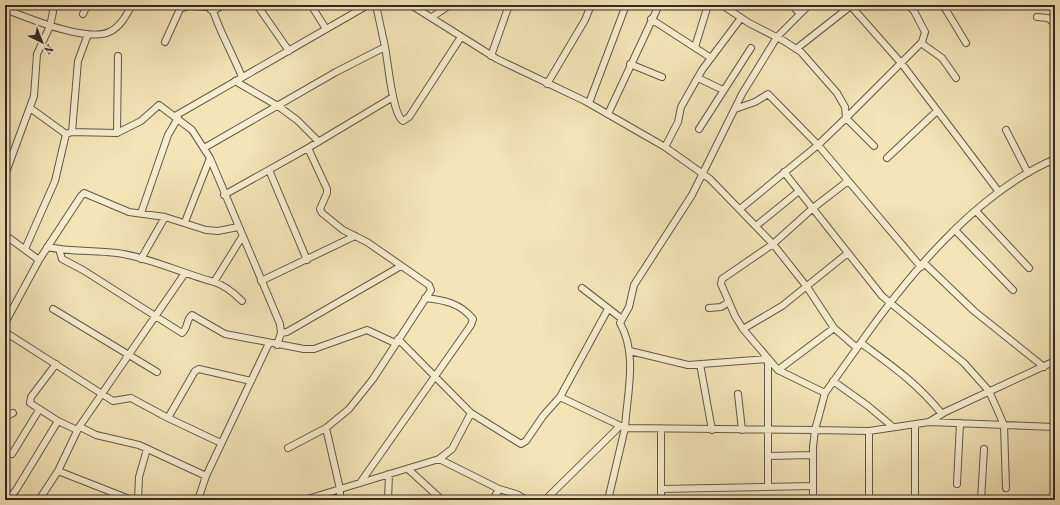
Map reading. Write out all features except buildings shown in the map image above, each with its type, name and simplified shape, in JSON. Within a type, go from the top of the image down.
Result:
[{"type":"street","points":[[5,175],[30,108],[36,86],[37,54],[50,26],[54,12],[48,5]]},
{"type":"street","points":[[83,14],[87,5]]},
{"type":"street","points":[[5,9],[50,26],[88,34],[105,34],[112,31],[132,5]]},
{"type":"street","points":[[213,11],[223,5]]},
{"type":"street","points":[[257,5],[289,50]]},
{"type":"street","points":[[311,5],[326,29]]},
{"type":"street","points":[[141,213],[168,135],[177,117],[242,77],[368,5]]},
{"type":"street","points":[[376,5],[385,47],[393,97],[399,117],[403,121],[406,119],[461,37]]},
{"type":"street","points":[[411,5],[492,56],[547,84],[589,103],[665,147],[702,174],[740,209],[773,244],[807,288],[834,328],[857,348]]},
{"type":"street","points":[[432,17],[450,5]]},
{"type":"street","points":[[492,56],[509,5]]},
{"type":"street","points":[[547,84],[586,20],[591,6],[583,5]]},
{"type":"street","points":[[589,103],[626,5]]},
{"type":"street","points":[[608,114],[651,19],[659,5]]},
{"type":"street","points":[[695,47],[708,5]]},
{"type":"street","points":[[722,5],[741,18],[796,49],[821,73],[845,107],[846,118],[874,146]]},
{"type":"street","points":[[792,5],[800,14]]},
{"type":"street","points":[[608,500],[622,427],[630,351],[628,340],[620,323],[629,307],[634,285],[692,195],[742,94],[777,37],[809,5]]},
{"type":"street","points":[[796,49],[851,5],[902,64],[999,192]]},
{"type":"street","points":[[740,209],[818,145],[921,44],[925,37],[925,32],[914,11],[908,5]]},
{"type":"street","points":[[943,5],[966,43]]},
{"type":"street","points":[[165,42],[180,10],[188,6],[206,6],[213,11],[220,33],[232,53],[242,77]]},
{"type":"street","points":[[1037,17],[1048,18],[1055,24]]},
{"type":"street","points":[[665,147],[678,122],[681,107],[698,78],[741,18]]},
{"type":"street","points":[[651,19],[712,58]]},
{"type":"street","points":[[25,249],[55,181],[69,133],[78,61],[88,34]]},
{"type":"street","points":[[921,44],[942,58],[956,78]]},
{"type":"street","points":[[204,148],[336,72],[385,47]]},
{"type":"street","points":[[698,129],[750,48]]},
{"type":"street","points":[[117,133],[118,56]]},
{"type":"street","points":[[630,64],[662,77]]},
{"type":"street","points":[[698,78],[723,90]]},
{"type":"street","points":[[235,82],[278,106],[297,120],[318,141]]},
{"type":"street","points":[[735,110],[755,102],[768,94],[818,145],[923,265],[974,311],[1044,367]]},
{"type":"street","points":[[224,195],[308,148],[393,97]]},
{"type":"street","points":[[30,108],[69,133],[117,133],[144,119],[159,105],[177,117],[192,130],[210,158],[224,195],[280,324],[281,333],[277,345]]},
{"type":"street","points":[[887,158],[937,111]]},
{"type":"street","points":[[1006,130],[1028,173]]},
{"type":"street","points":[[288,448],[326,428],[349,409],[373,380],[396,341],[431,290],[430,285],[343,230],[322,213],[320,209],[327,194],[327,189],[308,148]]},
{"type":"street","points":[[185,222],[210,158]]},
{"type":"street","points":[[813,500],[813,455],[815,430],[825,393],[861,342],[891,303],[955,230],[1013,181],[1055,159]]},
{"type":"street","points":[[269,170],[308,260]]},
{"type":"street","points":[[784,172],[882,296],[964,362],[989,391],[1004,425],[1006,488]]},
{"type":"street","points":[[825,393],[778,370],[743,329],[721,284],[722,279],[773,244],[813,208],[848,181]]},
{"type":"street","points":[[756,226],[799,191]]},
{"type":"street","points":[[5,323],[38,260],[84,193],[129,212],[165,217],[212,231],[238,227]]},
{"type":"street","points":[[976,211],[1029,268]]},
{"type":"street","points":[[141,259],[165,217]]},
{"type":"street","points":[[955,230],[1013,290]]},
{"type":"street","points":[[5,235],[38,260]]},
{"type":"street","points":[[261,281],[308,260],[354,236]]},
{"type":"street","points":[[214,282],[242,237]]},
{"type":"street","points":[[46,247],[118,253],[141,259],[214,282],[234,294],[242,301]]},
{"type":"street","points":[[59,249],[62,259],[83,270],[182,333],[192,315],[219,332],[277,345],[310,350],[367,330],[396,341],[472,413],[522,444],[526,442],[543,416],[560,396],[608,309]]},
{"type":"street","points":[[743,329],[782,306],[807,288],[848,253]]},
{"type":"street","points":[[281,333],[287,332],[401,266]]},
{"type":"street","points":[[39,500],[58,471],[79,428],[101,393],[186,273]]},
{"type":"street","points":[[582,288],[622,319]]},
{"type":"street","points":[[360,483],[471,325],[473,319],[468,312],[453,303],[425,298]]},
{"type":"street","points":[[709,308],[721,306],[729,302]]},
{"type":"street","points":[[53,309],[157,372]]},
{"type":"street","points":[[778,370],[834,328]]},
{"type":"street","points":[[5,332],[116,401],[131,398],[168,418],[221,443]]},
{"type":"street","points":[[861,342],[908,377],[925,393],[942,414]]},
{"type":"street","points":[[198,500],[206,476],[269,343]]},
{"type":"street","points":[[630,351],[688,364],[768,359]]},
{"type":"street","points":[[768,359],[768,487]]},
{"type":"street","points":[[929,422],[989,391],[1055,363]]},
{"type":"street","points":[[56,364],[30,400],[30,403],[74,430],[79,428],[96,435],[139,445],[206,476]]},
{"type":"street","points":[[700,364],[712,430]]},
{"type":"street","points":[[168,418],[195,371],[199,369],[251,381]]},
{"type":"street","points":[[834,381],[893,427]]},
{"type":"street","points":[[738,394],[742,430]]},
{"type":"street","points":[[560,396],[622,427],[712,430],[870,431],[929,422],[1055,427]]},
{"type":"street","points":[[12,454],[40,410]]},
{"type":"street","points":[[304,500],[439,459],[452,449],[472,413]]},
{"type":"street","points":[[5,418],[13,414]]},
{"type":"street","points":[[8,500],[16,490],[58,421]]},
{"type":"street","points":[[957,484],[960,423]]},
{"type":"street","points":[[915,424],[915,495]]},
{"type":"street","points":[[545,500],[622,427]]},
{"type":"street","points":[[326,428],[340,489],[340,500]]},
{"type":"street","points":[[661,429],[661,500]]},
{"type":"street","points":[[869,500],[870,431]]},
{"type":"street","points":[[138,500],[139,477],[147,449]]},
{"type":"street","points":[[980,500],[984,449]]},
{"type":"street","points":[[768,456],[813,455]]},
{"type":"street","points":[[439,459],[499,489],[516,494],[527,500]]},
{"type":"street","points":[[408,469],[442,500]]},
{"type":"street","points":[[58,471],[132,500]]},
{"type":"street","points":[[388,500],[389,474]]},
{"type":"street","points":[[661,488],[813,486]]},
{"type":"street","points":[[493,500],[499,489]]}]
